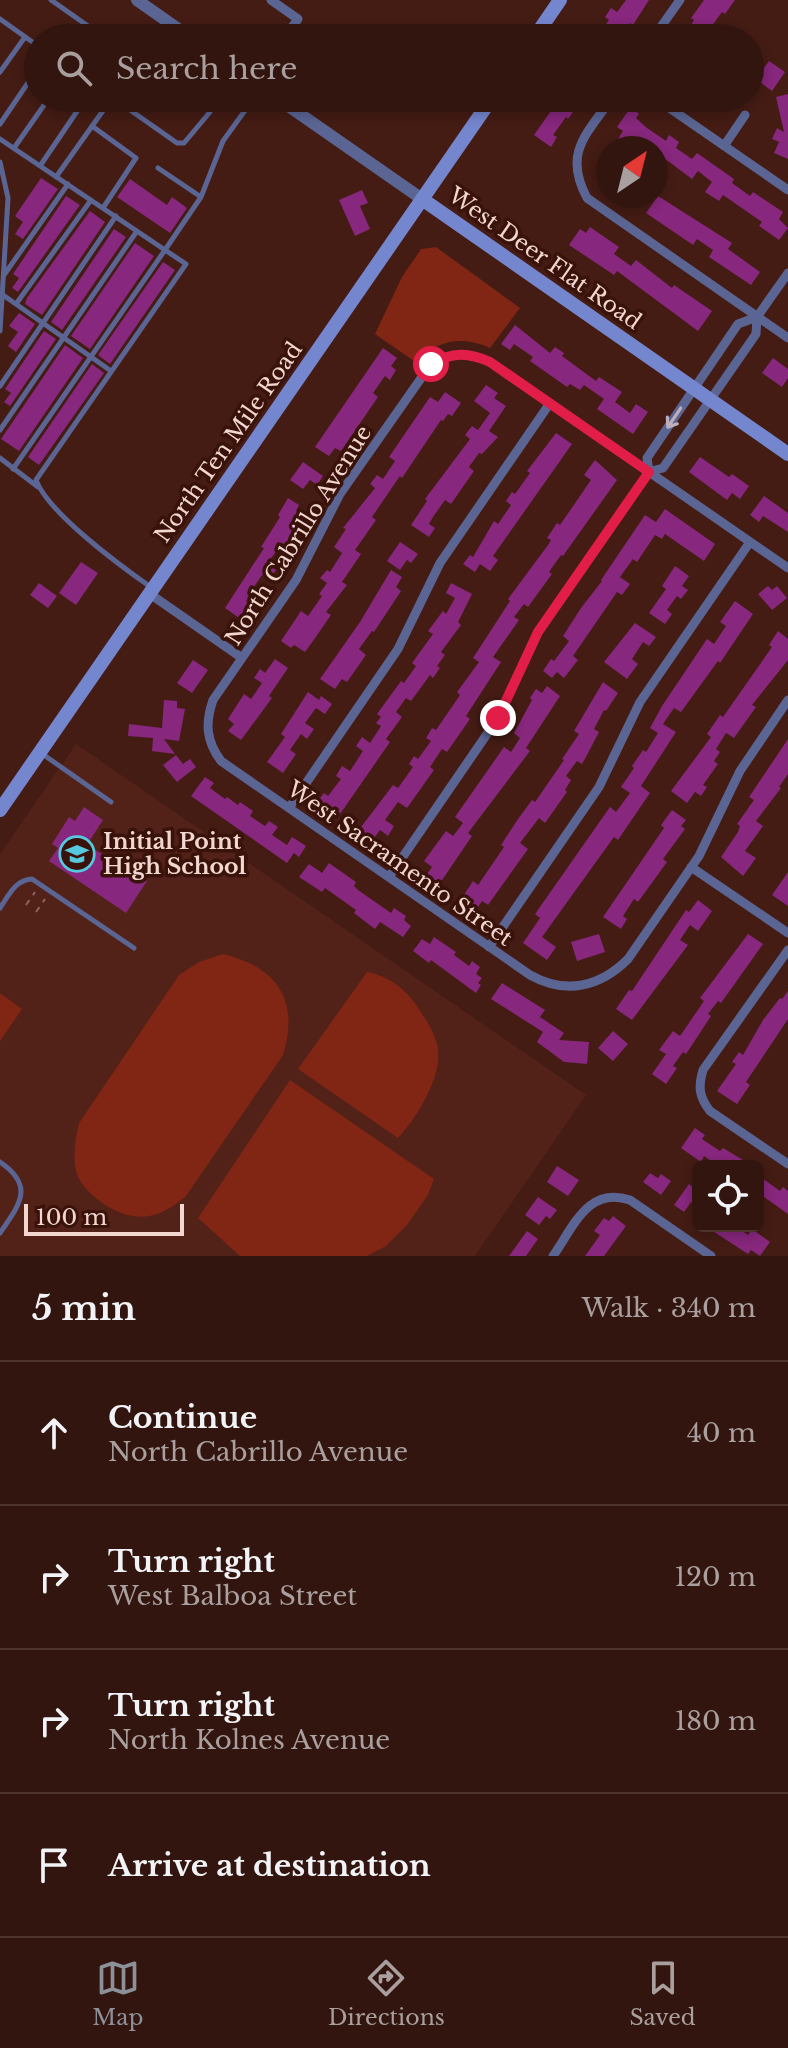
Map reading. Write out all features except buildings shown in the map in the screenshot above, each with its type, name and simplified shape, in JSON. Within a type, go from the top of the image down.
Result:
[{"type":"main road","points":[[544,24],[560,0]]},
{"type":"main road","name":"North Ten Mile Road","points":[[0,810],[482,112]]},
{"type":"main road","name":"West Deer Flat Road","points":[[422,199],[788,454]]},
{"type":"street","points":[[137,0],[171,24]]},
{"type":"street","points":[[271,0],[298,19],[294,24]]},
{"type":"street","points":[[663,24],[680,0]]},
{"type":"street","name":"West Deer Flat Road","points":[[297,112],[422,199]]},
{"type":"street","points":[[602,112],[582,140],[576,157],[577,179],[587,198],[788,338]]},
{"type":"street","points":[[675,112],[788,190]]},
{"type":"street","points":[[724,146],[745,115]]},
{"type":"street","points":[[389,877],[498,718],[538,632],[649,472],[663,468],[756,334],[757,317],[788,273]]},
{"type":"street","points":[[649,472],[647,458],[738,324],[757,317]]},
{"type":"street","name":"North Cabrillo Avenue","points":[[210,743],[207,731],[210,709],[296,580],[340,494],[431,364],[457,353],[474,355],[490,362],[550,403]]},
{"type":"street","points":[[289,808],[398,649],[440,563],[550,403],[788,568]]},
{"type":"street","points":[[489,947],[599,787],[640,702],[750,542]]},
{"type":"street","points":[[152,592],[242,658]]},
{"type":"street","points":[[788,700],[740,771],[691,867],[788,933]]},
{"type":"street","name":"West Sacramento Street","points":[[210,743],[221,761],[542,982],[562,987],[583,986],[615,971],[628,959],[691,867]]},
{"type":"street","points":[[788,950],[703,1070],[699,1086],[702,1101],[710,1111],[788,1164]]},
{"type":"street","points":[[553,1256],[590,1204],[602,1197],[615,1195],[630,1200],[711,1256]]},
{"type":"lane","points":[[51,0],[85,24]]},
{"type":"lane","points":[[0,19],[24,36]]},
{"type":"lane","points":[[0,72],[24,38]]},
{"type":"lane","points":[[0,124],[24,89]]},
{"type":"lane","points":[[14,148],[39,112]]},
{"type":"lane","points":[[40,166],[77,112]]},
{"type":"lane","points":[[56,177],[102,112]]},
{"type":"lane","points":[[132,112],[177,143],[184,143],[210,112]]},
{"type":"lane","points":[[13,469],[201,197],[223,141],[244,112]]},
{"type":"lane","points":[[92,126],[136,158],[103,208]]},
{"type":"lane","points":[[0,139],[186,264],[36,480],[41,494],[152,592]]},
{"type":"lane","points":[[0,162],[8,198],[0,331]]},
{"type":"lane","points":[[158,168],[201,197]]},
{"type":"lane","points":[[4,276],[68,184]]},
{"type":"lane","points":[[16,304],[91,200]]},
{"type":"lane","points":[[0,386],[116,216]]},
{"type":"lane","points":[[0,430],[137,231]]},
{"type":"lane","points":[[3,294],[111,371]]},
{"type":"lane","points":[[0,458],[39,488]]},
{"type":"lane","points":[[40,753],[111,802]]},
{"type":"lane","points":[[0,908],[15,886],[22,880],[32,879],[134,948]]},
{"type":"lane","points":[[0,1162],[16,1175],[22,1191],[17,1208],[0,1233]]},
{"type":"path","points":[[26,905],[36,891]]},
{"type":"path","points":[[36,912],[46,898]]},
{"type":"shaded area","points":[[436,247],[520,308],[490,348],[469,342],[450,342],[414,361],[375,334],[402,277],[421,249]]},
{"type":"shaded area","points":[[76,744],[586,1095],[475,1256],[0,1256],[0,854]]},
{"type":"shaded area","points":[[223,954],[258,968],[280,989],[288,1018],[283,1055],[186,1196],[155,1215],[123,1214],[98,1200],[79,1179],[74,1158],[79,1123],[179,975],[199,962]]},
{"type":"shaded area","points":[[367,972],[389,980],[407,994],[434,1034],[437,1044],[437,1068],[428,1094],[398,1138],[298,1069]]},
{"type":"shaded area","points":[[0,993],[22,1009],[0,1041]]},
{"type":"shaded area","points":[[290,1080],[434,1179],[428,1195],[407,1225],[386,1246],[367,1256],[240,1256],[198,1218]]},
{"type":"place","name":"Initial Point High School","points":[[77,854]]},
{"type":"route","points":[[431,364],[457,353],[474,355],[490,362],[649,472],[538,632],[498,718]]}]
